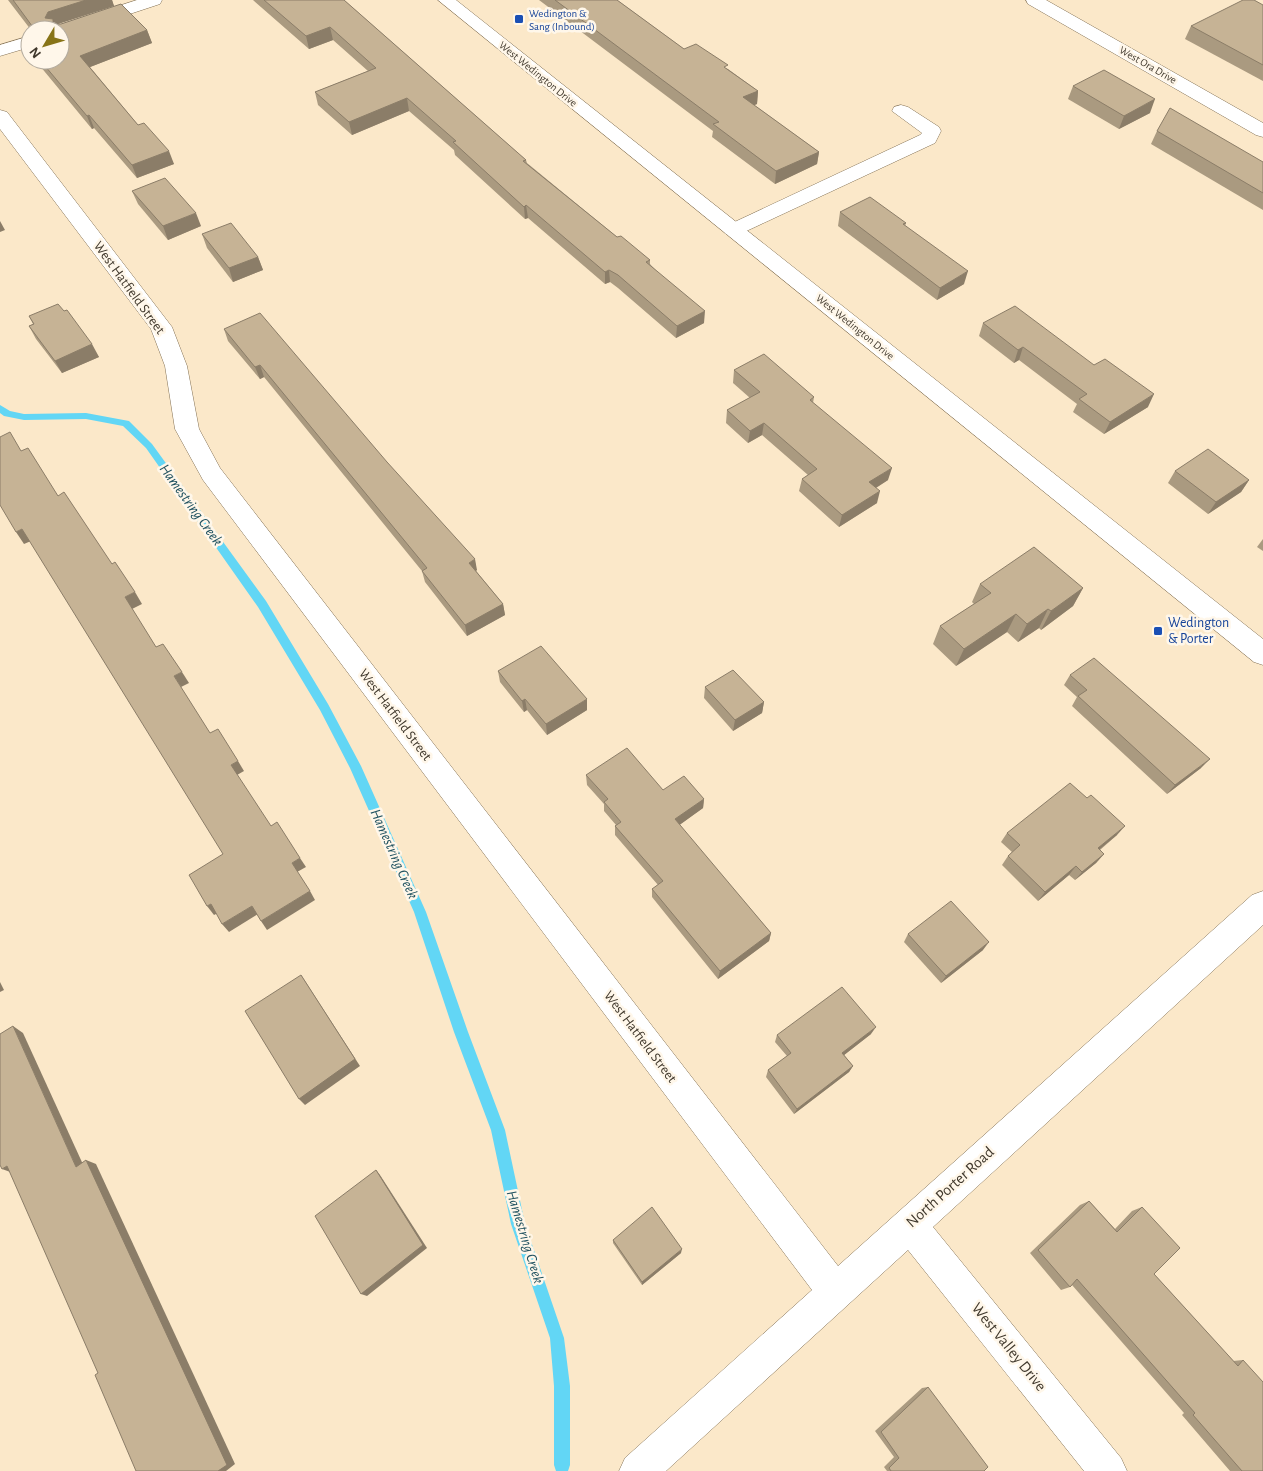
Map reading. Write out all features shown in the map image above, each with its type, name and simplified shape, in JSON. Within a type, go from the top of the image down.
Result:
[{"type":"street","points":[[70,28],[154,0]]},
{"type":"street","name":"West Wedington Drive","points":[[446,0],[1263,654]]},
{"type":"street","name":"West Ora Drive","points":[[1034,0],[1263,131]]},
{"type":"street","points":[[0,51],[20,44]]},
{"type":"street","points":[[733,230],[928,139],[932,131],[901,111]]},
{"type":"street","name":"West Hatfield Street","points":[[0,116],[161,328],[176,366],[187,430],[210,474],[835,1291]]},
{"type":"street","name":"North Porter Road","points":[[638,1471],[1263,905]]},
{"type":"street","name":"West Valley Drive","points":[[909,1224],[1108,1471]]},
{"type":"building","points":[[13,0],[86,0],[48,12],[45,18],[53,20],[28,20]]},
{"type":"building","points":[[264,0],[344,0],[526,160],[523,161],[617,237],[621,236],[650,260],[646,262],[705,311],[677,326],[618,275],[609,270],[605,272],[526,205],[524,207],[453,142],[456,141],[407,98],[349,122],[315,92],[376,68],[330,27],[306,36]]},
{"type":"building","points":[[555,0],[617,0],[684,49],[696,44],[728,65],[724,67],[758,91],[743,97],[819,152],[776,171],[713,124],[719,122]]},
{"type":"building","points":[[1243,0],[1254,0],[1263,5],[1263,65],[1191,26]]},
{"type":"building","points":[[121,4],[147,30],[80,56],[138,125],[144,123],[169,151],[132,165],[89,115],[87,116],[48,70],[70,70],[70,21]]},
{"type":"building","points":[[1104,70],[1155,99],[1124,116],[1073,86]]},
{"type":"building","points":[[1170,108],[1263,162],[1263,193],[1157,131]]},
{"type":"building","points":[[165,178],[196,213],[163,226],[132,191]]},
{"type":"building","points":[[870,197],[906,223],[903,224],[968,271],[940,288],[840,212]]},
{"type":"building","points":[[231,223],[258,257],[229,268],[202,234]]},
{"type":"building","points":[[58,304],[64,311],[67,310],[92,344],[55,361],[29,326],[34,324],[29,316]]},
{"type":"building","points":[[1015,306],[1094,365],[1105,359],[1154,394],[1110,422],[1079,399],[1087,394],[1023,347],[1018,350],[983,323]]},
{"type":"building","points":[[260,313],[387,462],[475,559],[469,563],[503,604],[465,625],[422,571],[427,568],[260,365],[255,367],[224,329]]},
{"type":"building","points":[[764,354],[814,397],[810,400],[892,468],[869,482],[880,491],[842,515],[802,479],[817,469],[764,423],[750,431],[727,410],[760,392],[734,370]]},
{"type":"building","points":[[10,432],[21,451],[28,448],[58,496],[64,492],[112,564],[115,562],[135,592],[125,597],[156,647],[163,644],[182,672],[174,676],[210,733],[218,729],[238,761],[231,765],[271,826],[277,822],[300,858],[292,863],[310,891],[261,921],[252,906],[222,924],[211,904],[207,906],[189,875],[223,854],[22,529],[16,532],[0,505],[0,437]]},
{"type":"building","points":[[1208,449],[1249,480],[1216,502],[1175,471]]},
{"type":"building","points":[[1034,547],[1083,588],[1051,611],[1048,609],[1027,624],[1016,614],[964,649],[940,626],[991,593],[980,584]]},
{"type":"building","points":[[541,646],[587,699],[546,724],[525,699],[522,701],[498,671]]},
{"type":"building","points":[[1094,658],[1210,759],[1175,785],[1078,696],[1087,690],[1070,675]]},
{"type":"building","points":[[733,670],[764,702],[735,720],[705,687]]},
{"type":"building","points":[[627,748],[663,790],[684,776],[704,799],[675,819],[771,933],[720,971],[652,889],[663,881],[615,826],[621,822],[604,802],[608,799],[586,775]]},
{"type":"building","points":[[1070,783],[1087,798],[1091,795],[1125,826],[1098,848],[1104,854],[1082,872],[1076,866],[1045,892],[1008,856],[1020,845],[1007,833]]},
{"type":"building","points":[[951,901],[989,942],[946,976],[908,934]]},
{"type":"building","points":[[301,975],[355,1059],[299,1099],[245,1011]]},
{"type":"building","points":[[842,987],[876,1027],[842,1053],[853,1066],[797,1109],[768,1070],[791,1053],[777,1035]]},
{"type":"building","points":[[13,1026],[76,1167],[86,1160],[227,1465],[218,1471],[136,1471],[95,1375],[98,1373],[7,1166],[2,1169],[0,1165],[0,1034]]},
{"type":"building","points":[[376,1170],[423,1245],[361,1294],[315,1216]]},
{"type":"building","points":[[1089,1201],[1117,1232],[1142,1207],[1180,1248],[1154,1274],[1238,1366],[1243,1360],[1263,1382],[1263,1471],[1242,1471],[1193,1415],[1195,1413],[1077,1279],[1070,1287],[1038,1250]]},
{"type":"building","points":[[652,1207],[682,1249],[642,1282],[613,1240]]},
{"type":"building","points":[[928,1387],[988,1467],[984,1471],[891,1471],[889,1468],[899,1458],[881,1432]]},
{"type":"waterway","name":"Hamestring Creek","points":[[0,408],[7,414],[24,417],[86,416],[126,423],[149,446],[262,604],[324,707],[355,766],[420,912],[461,1032],[498,1130],[518,1224],[557,1338],[562,1386],[562,1465]]},
{"type":"place","name":"Wedington & Sang (Inbound)","points":[[519,19]]},
{"type":"place","name":"Wedington & Porter","points":[[1158,631]]}]
